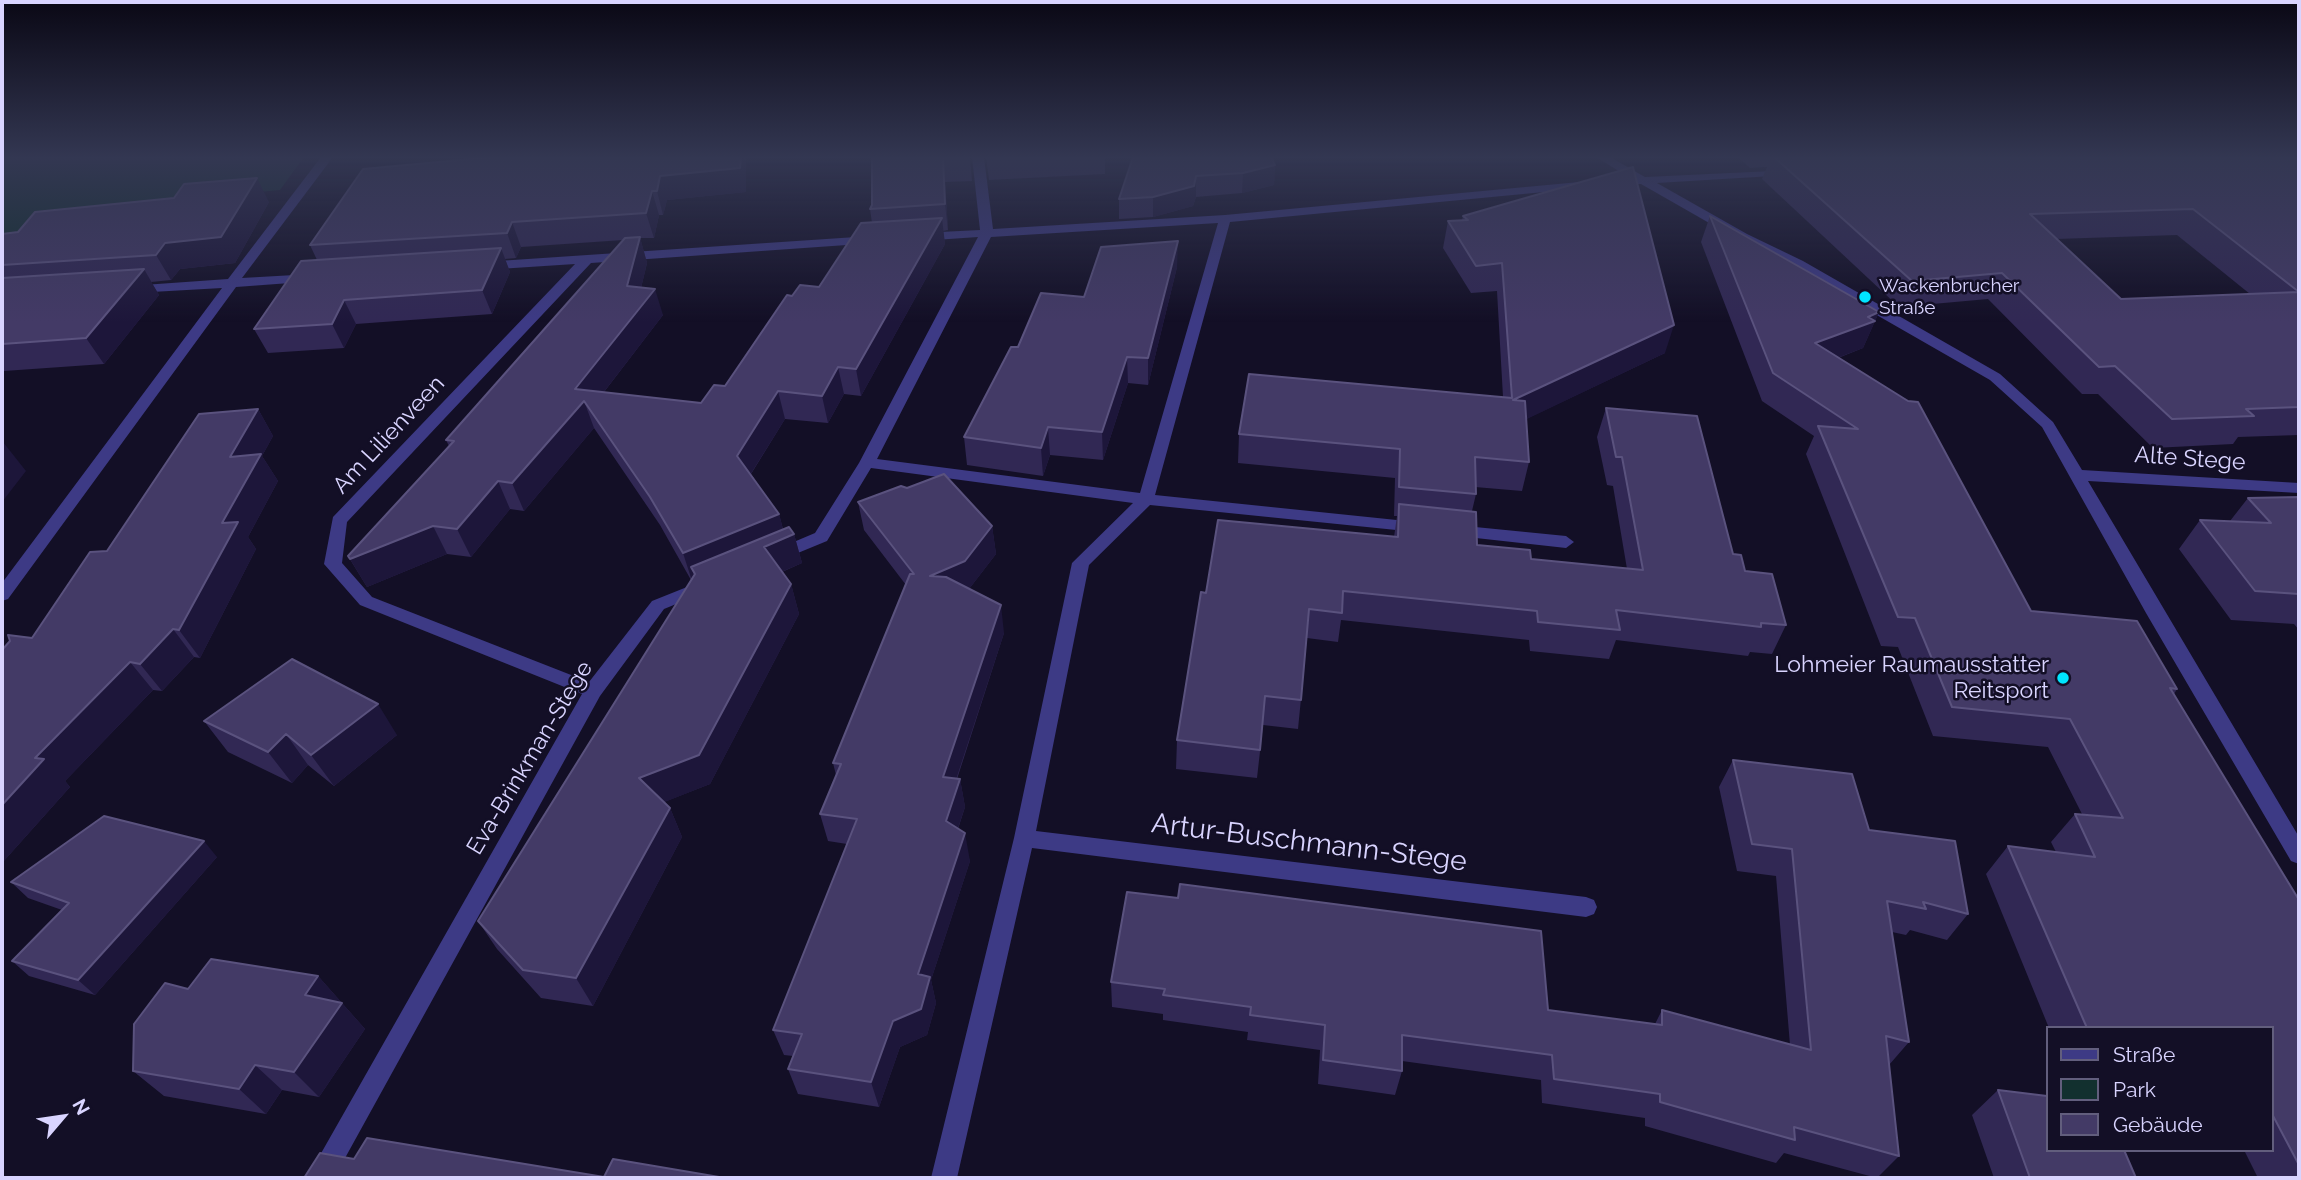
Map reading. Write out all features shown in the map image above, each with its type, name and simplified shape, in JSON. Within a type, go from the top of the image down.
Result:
[{"type":"street","points":[[2,595],[285,212]]},
{"type":"street","points":[[759,564],[821,537],[867,463],[987,233],[985,212]]},
{"type":"street","points":[[465,267],[1225,219],[1297,212]]},
{"type":"street","points":[[1699,212],[1798,264],[1995,377],[2048,425],[2079,475],[2155,613],[2299,855]]},
{"type":"street","points":[[944,1178],[1024,838],[1081,563],[1146,499],[1225,219]]},
{"type":"street","name":"Am Lilienveen","points":[[588,258],[339,521],[332,564],[366,601],[593,691]]},
{"type":"street","points":[[124,290],[328,276]]},
{"type":"street","points":[[867,463],[1146,499],[1566,542]]},
{"type":"street","name":"Alte Stege","points":[[2079,475],[2299,488]]},
{"type":"street","name":"Eva-Brinkman-Stege","points":[[320,1178],[593,691],[658,605],[721,579]]},
{"type":"street","name":"Artur-Buschmann-Stege","points":[[1024,838],[1586,907]]},
{"type":"green space","points":[[2,212],[62,212],[53,213],[2,264]]},
{"type":"building","points":[[35,212],[236,212],[221,237],[165,243],[156,255],[2,265],[2,234],[18,232]]},
{"type":"building","points":[[333,212],[646,212],[512,222],[507,233],[310,245]]},
{"type":"building","points":[[1477,212],[1645,212],[1674,325],[1513,400],[1525,401],[1529,462],[1475,457],[1476,494],[1399,487],[1400,449],[1239,434],[1249,374],[1512,398],[1502,263],[1476,266],[1448,221],[1468,220],[1463,216]]},
{"type":"building","points":[[1835,212],[2093,212],[2030,214],[2121,299],[2299,292],[2299,407],[2246,409],[2254,416],[2172,419],[2115,366],[2099,367],[2002,273],[1912,281]]},
{"type":"building","points":[[2197,212],[2299,212],[2299,292]]},
{"type":"building","points":[[1710,216],[1879,312],[1868,317],[1875,321],[1815,343],[1908,401],[1918,402],[2031,611],[2137,621],[2177,689],[2170,688],[2299,900],[2299,1165],[2273,1116],[2273,1026],[2086,1026],[2008,846],[2095,857],[2075,814],[2123,818],[2070,719],[1952,707],[1915,618],[1898,617],[1818,426],[1858,429],[1773,373]]},
{"type":"building","points":[[942,218],[856,369],[838,367],[822,396],[778,391],[737,456],[779,514],[683,553],[650,497],[584,401],[512,483],[498,481],[457,529],[433,526],[350,559],[348,556],[454,441],[446,440],[625,238],[640,237],[627,286],[655,289],[575,389],[701,403],[714,385],[725,386],[787,295],[792,296],[800,285],[819,287],[861,223]]},
{"type":"building","points":[[1178,241],[1148,358],[1127,357],[1102,432],[1048,427],[1041,448],[964,437],[1011,347],[1018,347],[1041,293],[1084,297],[1101,247]]},
{"type":"building","points":[[501,248],[482,290],[344,300],[332,324],[254,329],[301,261]]},
{"type":"building","points":[[144,269],[86,338],[2,344],[2,278]]},
{"type":"building","points":[[1606,408],[1697,416],[1733,554],[1741,555],[1745,571],[1772,574],[1786,625],[1761,623],[1761,627],[1616,610],[1620,630],[1538,622],[1537,611],[1343,591],[1342,613],[1309,609],[1301,700],[1265,696],[1260,750],[1177,740],[1201,592],[1206,593],[1218,520],[1398,537],[1399,504],[1476,512],[1477,545],[1530,550],[1531,559],[1643,570],[1622,457],[1616,457]]},
{"type":"building","points":[[258,409],[230,457],[261,454],[222,523],[238,522],[179,630],[173,629],[140,664],[130,662],[35,758],[44,759],[2,805],[2,650],[10,641],[8,635],[32,638],[90,552],[107,551],[199,414]]},
{"type":"building","points":[[944,474],[992,526],[965,561],[930,576],[946,577],[1001,605],[943,777],[960,779],[946,821],[965,833],[918,974],[930,977],[921,1009],[893,1021],[871,1082],[788,1069],[802,1034],[773,1030],[857,819],[820,814],[841,764],[833,763],[910,574],[914,574],[858,502]]},
{"type":"building","points":[[2299,497],[2299,594],[2255,591],[2200,520],[2271,523],[2248,498]]},
{"type":"building","points":[[789,527],[794,534],[764,547],[791,584],[699,755],[639,778],[670,808],[576,978],[523,970],[478,921],[695,574],[691,567]]},
{"type":"building","points":[[292,659],[378,704],[311,755],[286,734],[268,752],[204,721]]},
{"type":"building","points":[[1733,760],[1852,774],[1869,830],[1955,841],[1968,914],[1923,902],[1926,909],[1887,901],[1909,1042],[1886,1036],[1899,1156],[1794,1127],[1795,1140],[1660,1102],[1660,1094],[1554,1079],[1552,1055],[1402,1035],[1402,1071],[1323,1060],[1325,1025],[1250,1015],[1251,1007],[1163,995],[1165,989],[1111,982],[1127,892],[1178,898],[1180,884],[1541,931],[1548,1010],[1662,1025],[1662,1010],[1811,1050],[1792,849],[1752,844]]},
{"type":"building","points":[[104,816],[204,841],[78,980],[12,961],[69,903],[11,882]]},
{"type":"building","points":[[211,959],[318,976],[305,995],[342,1003],[294,1072],[255,1065],[239,1089],[133,1071],[134,1024],[165,983],[188,989]]},
{"type":"building","points":[[1998,1090],[2046,1096],[2046,1152],[2125,1152],[2136,1178],[2030,1178]]},
{"type":"building","points":[[367,1138],[604,1177],[613,1159],[725,1178],[304,1178],[320,1153],[354,1159]]},
{"type":"place","name":"Wackenbrucher Straße","points":[[1865,297]]},
{"type":"place","name":"Lohmeier Raumausstatter Reitsport","points":[[2063,678]]}]
